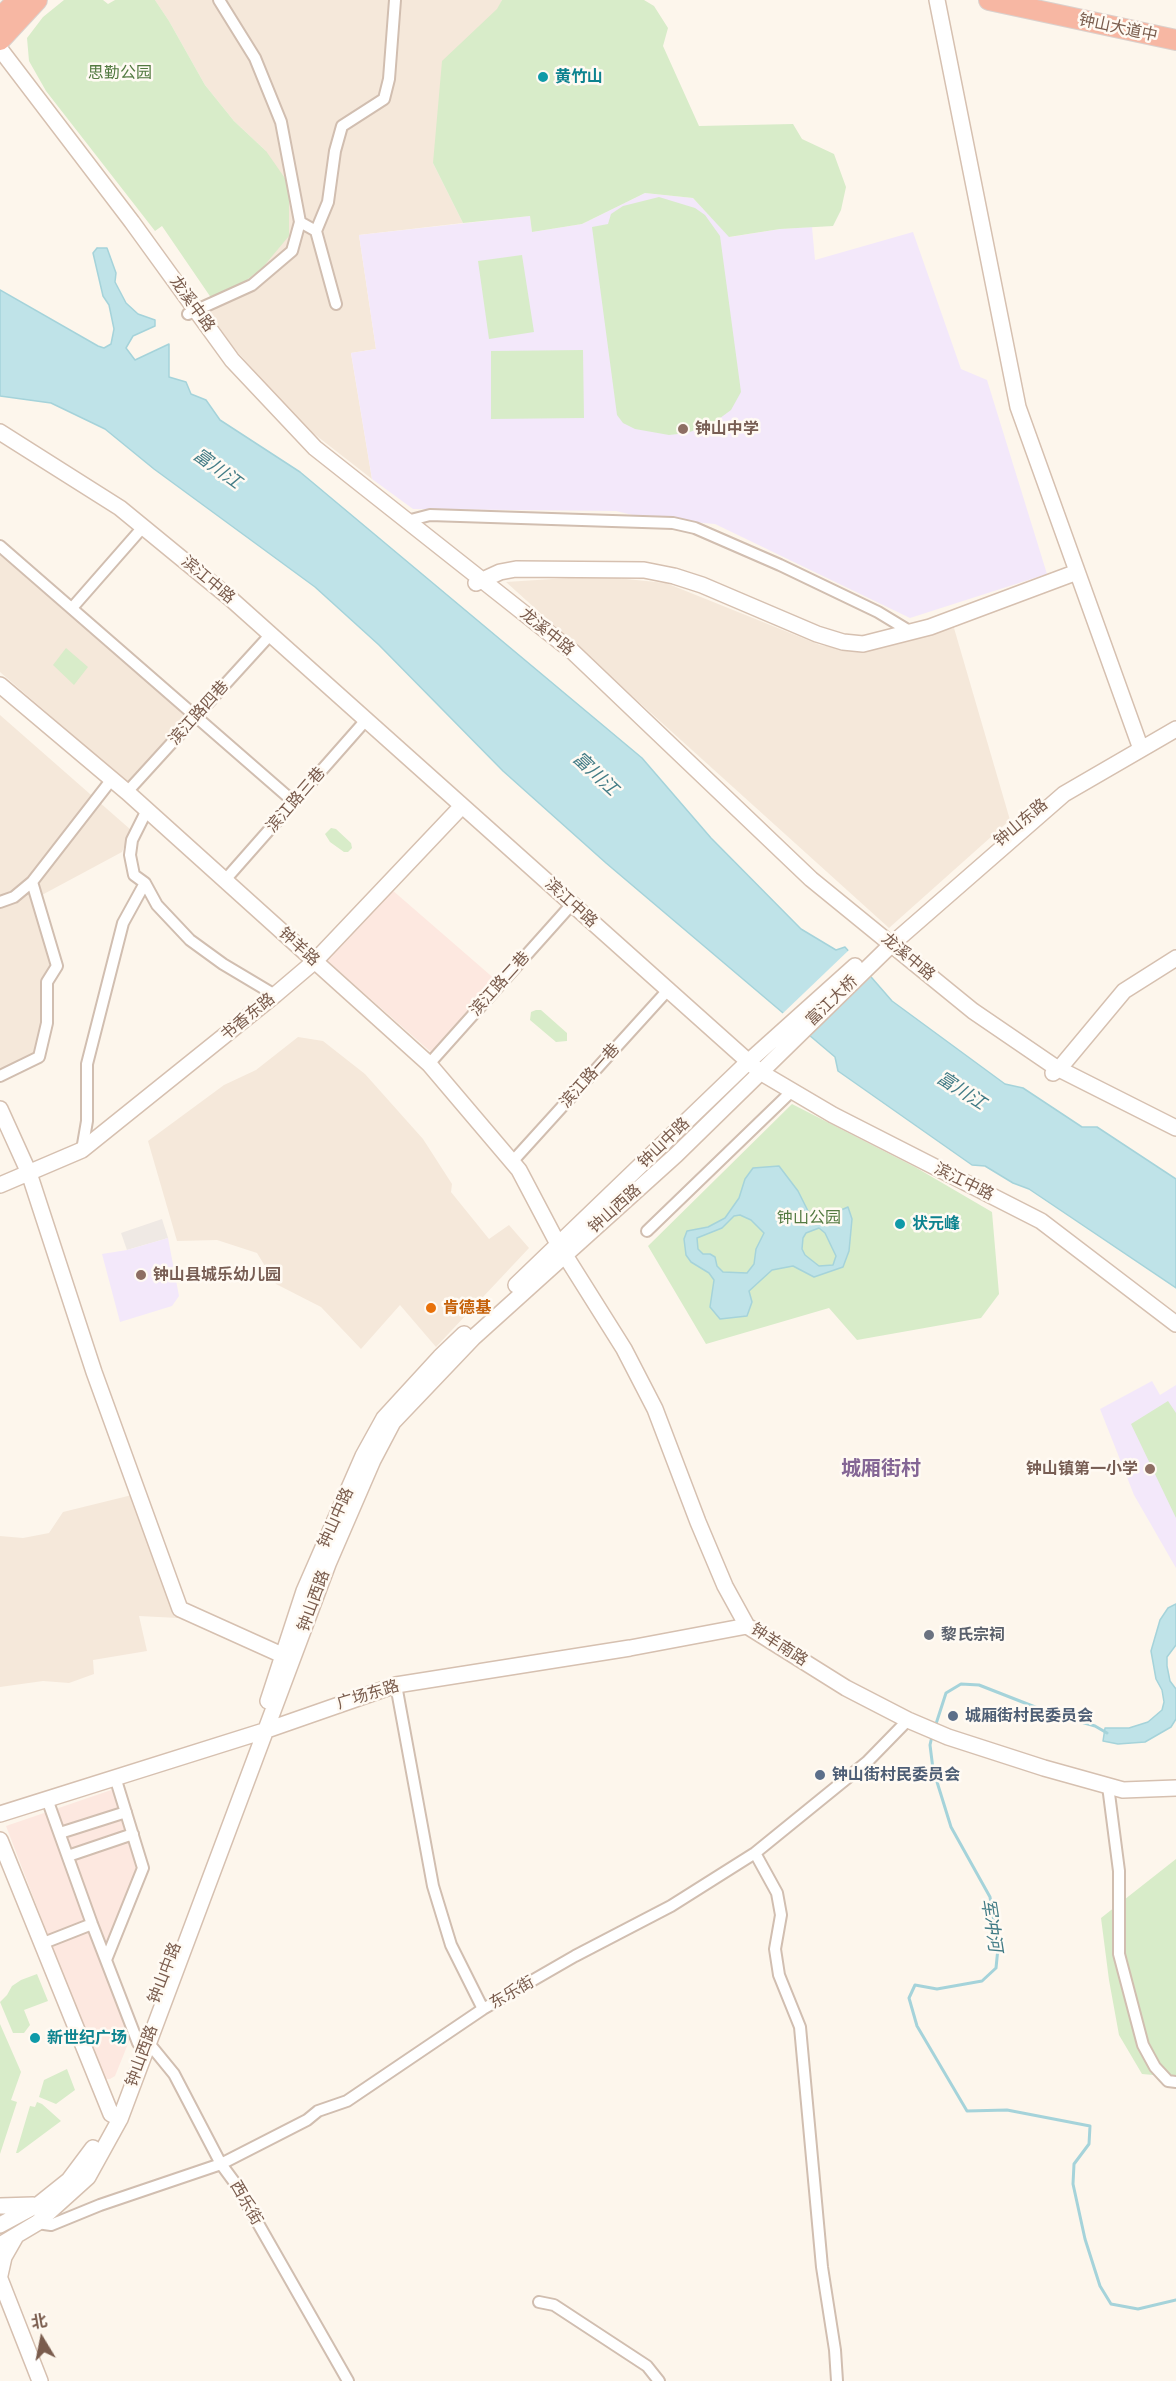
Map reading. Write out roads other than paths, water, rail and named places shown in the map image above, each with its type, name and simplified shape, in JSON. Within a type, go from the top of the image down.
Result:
[{"type":"highway","points":[[0,18],[18,0]]},
{"type":"highway","points":[[0,40],[37,0]]},
{"type":"highway","name":"钟山大道中","points":[[989,0],[1176,40]]},
{"type":"highway","name":"钟山大道中","points":[[1050,0],[1176,27]]},
{"type":"main road","points":[[937,0],[1018,406],[1140,746]]},
{"type":"main road","name":"龙溪中路","points":[[0,49],[192,313],[225,365],[309,454],[573,652],[811,879],[967,1018],[1142,1123],[1176,1138]]},
{"type":"main road","name":"龙溪中路","points":[[0,63],[192,313],[232,360],[315,448],[407,521],[477,582]]},
{"type":"main road","name":"滨江中路","points":[[2,437],[120,508],[143,526],[271,634],[760,1072],[897,1149],[1041,1221],[1176,1324]]},
{"type":"main road","points":[[477,582],[500,572],[516,569],[645,570],[702,585],[817,634],[843,642],[863,644],[930,627],[1077,572]]},
{"type":"main road","name":"钟羊路","points":[[0,685],[127,792],[429,1064],[519,1170],[561,1249]]},
{"type":"main road","name":"钟山东路","points":[[1140,746],[1176,721]]},
{"type":"main road","name":"钟山东路","points":[[886,944],[1060,790],[1176,729]]},
{"type":"main road","name":"书香东路","points":[[0,1185],[82,1150],[275,995],[315,961],[462,806]]},
{"type":"main road","name":"富江大桥","points":[[776,1046],[886,944]]},
{"type":"main road","points":[[1055,1072],[1124,991],[1176,958]]},
{"type":"main road","name":"钟山中路","points":[[0,2225],[39,2204],[69,2180],[89,2156],[116,2116],[123,2090],[263,1731],[282,1655],[305,1589],[363,1456],[384,1418],[440,1357],[561,1249],[748,1062],[776,1046]]},
{"type":"main road","name":"钟山西路","points":[[263,1731],[328,1564],[373,1460],[393,1422],[561,1249],[676,1155],[760,1072],[776,1046]]},
{"type":"main road","name":"龙溪中路","points":[[1055,1072],[1176,1128]]},
{"type":"main road","points":[[0,1109],[29,1173],[94,1372],[180,1609],[282,1655]]},
{"type":"main road","name":"钟羊南路","points":[[561,1249],[624,1349],[655,1409],[725,1586],[747,1626],[846,1688],[908,1720],[948,1737],[1044,1768],[1123,1790],[1176,1788]]},
{"type":"main road","name":"广场东路","points":[[0,1814],[263,1731],[396,1685],[630,1648],[747,1626]]},
{"type":"main road","points":[[0,1840],[41,1944],[116,2116],[88,2177],[37,2223],[0,2245]]},
{"type":"main road","points":[[0,2206],[17,2207],[39,2204]]},
{"type":"main road","points":[[16,2236],[4,2257],[1,2283],[40,2381]]},
{"type":"street","points":[[192,313],[252,285],[291,251],[300,222],[280,122],[255,58],[219,0]]},
{"type":"street","points":[[336,304],[316,231],[328,202],[335,151],[342,126],[384,99],[389,79],[395,0]]},
{"type":"street","points":[[300,222],[316,231]]},
{"type":"street","points":[[407,521],[429,515],[673,524],[695,528],[859,603],[911,632]]},
{"type":"street","points":[[72,608],[143,526]]},
{"type":"street","points":[[0,546],[294,802]]},
{"type":"street","name":"滨江路四巷","points":[[127,792],[271,634]]},
{"type":"street","name":"滨江路三巷","points":[[225,880],[366,720]]},
{"type":"street","points":[[0,902],[14,897],[32,882],[112,779]]},
{"type":"street","points":[[147,810],[132,840],[130,855],[134,875],[145,883],[157,904],[190,940],[223,964],[275,995]]},
{"type":"street","points":[[0,1076],[39,1057],[47,1023],[47,982],[57,966],[32,882]]},
{"type":"street","points":[[82,1150],[87,1121],[87,1064],[123,923],[145,883]]},
{"type":"street","name":"滨江路二巷","points":[[429,1064],[572,904]]},
{"type":"street","name":"滨江路一巷","points":[[512,1162],[668,990]]},
{"type":"street","points":[[647,1231],[792,1091]]},
{"type":"street","points":[[396,1685],[433,1886],[451,1945],[483,2009]]},
{"type":"street","name":"东乐街","points":[[222,2164],[307,2121],[318,2111],[347,2102],[483,2009],[575,1956],[671,1906],[755,1853],[867,1762],[908,1720]]},
{"type":"street","points":[[106,1960],[143,1868],[115,1777]]},
{"type":"street","points":[[1108,1786],[1119,1871],[1119,1954],[1143,2045],[1155,2067],[1168,2080],[1176,2082]]},
{"type":"street","points":[[47,1799],[106,1960],[143,2042],[174,2074],[222,2164]]},
{"type":"street","points":[[60,1833],[126,1812]]},
{"type":"street","points":[[68,1856],[133,1834]]},
{"type":"street","points":[[755,1853],[777,1893],[781,1915],[775,1949],[779,1974],[800,2027],[822,2267],[835,2350],[837,2381]]},
{"type":"street","points":[[41,1944],[92,1924]]},
{"type":"street","name":"西乐街","points":[[37,2223],[51,2225],[100,2205],[222,2164],[348,2381]]},
{"type":"street","points":[[539,2302],[554,2306],[646,2366],[659,2381]]},
{"type":"water","name":"富川江","points":[[97,248],[107,248],[116,273],[115,282],[126,303],[138,314],[155,320],[155,326],[133,336],[126,348],[135,360],[169,344],[169,377],[186,382],[191,394],[206,400],[220,420],[300,472],[642,758],[711,838],[801,929],[836,950],[845,947],[892,1001],[1005,1084],[1023,1088],[1082,1127],[1097,1127],[1176,1179],[1176,1288],[1029,1189],[1013,1183],[985,1166],[972,1165],[838,1071],[835,1057],[606,863],[503,771],[379,645],[315,587],[154,469],[105,429],[51,403],[0,396],[0,290],[98,346],[104,348],[111,344],[114,329],[109,305],[103,296],[93,253]]},
{"type":"water","points":[[779,1166],[798,1191],[816,1221],[848,1207],[852,1219],[849,1251],[843,1267],[814,1277],[793,1266],[772,1270],[749,1291],[752,1302],[747,1316],[720,1319],[710,1307],[714,1280],[709,1273],[691,1262],[686,1255],[684,1239],[687,1231],[708,1227],[725,1218],[739,1198],[745,1179],[753,1168]],"holes":[[[740,1215],[751,1220],[764,1233],[756,1249],[754,1264],[747,1273],[723,1272],[717,1266],[715,1257],[703,1254],[698,1249],[697,1238],[722,1228],[734,1216]],[[819,1228],[825,1233],[836,1256],[833,1265],[819,1266],[805,1255],[802,1249],[806,1233]]]},
{"type":"water","points":[[1176,1604],[1176,1645],[1167,1657],[1167,1666],[1170,1681],[1176,1689],[1176,1719],[1171,1727],[1145,1742],[1118,1744],[1103,1741],[1105,1728],[1129,1728],[1148,1722],[1162,1710],[1164,1702],[1162,1690],[1156,1679],[1151,1651],[1160,1620],[1168,1608]]},
{"type":"waterway","name":"军冲河","points":[[935,1727],[946,1693],[961,1684],[979,1685],[1053,1714],[1095,1726],[1107,1733]]},
{"type":"waterway","name":"军冲河","points":[[932,1736],[930,1745],[933,1769],[951,1827],[990,1897],[998,1948],[996,1968],[982,1981],[937,1989],[915,1985],[909,1998],[917,2026],[967,2111],[1007,2110],[1090,2126],[1089,2144],[1074,2164],[1073,2184],[1085,2239],[1100,2286],[1111,2304],[1138,2309],[1176,2300]]},
{"type":"place","name":"黄竹山","points":[[543,77]]},
{"type":"place","name":"钟山中学","points":[[683,429]]},
{"type":"place","name":"状元峰","points":[[900,1224]]},
{"type":"place","name":"钟山县城乐幼儿园","points":[[141,1275]]},
{"type":"place","name":"肯德基","points":[[431,1308]]},
{"type":"place","name":"钟山镇第一小学","points":[[1150,1469]]},
{"type":"place","name":"黎氏宗祠","points":[[929,1635]]},
{"type":"place","name":"城厢街村民委员会","points":[[953,1716]]},
{"type":"place","name":"钟山街村民委员会","points":[[820,1775]]},
{"type":"place","name":"新世纪广场","points":[[35,2038]]},
{"type":"district","name":"城厢街村","points":[[881,1469]]},
{"type":"park label","name":"思勤公园","points":[[120,73]]},
{"type":"park label","name":"钟山公园","points":[[809,1218]]}]
